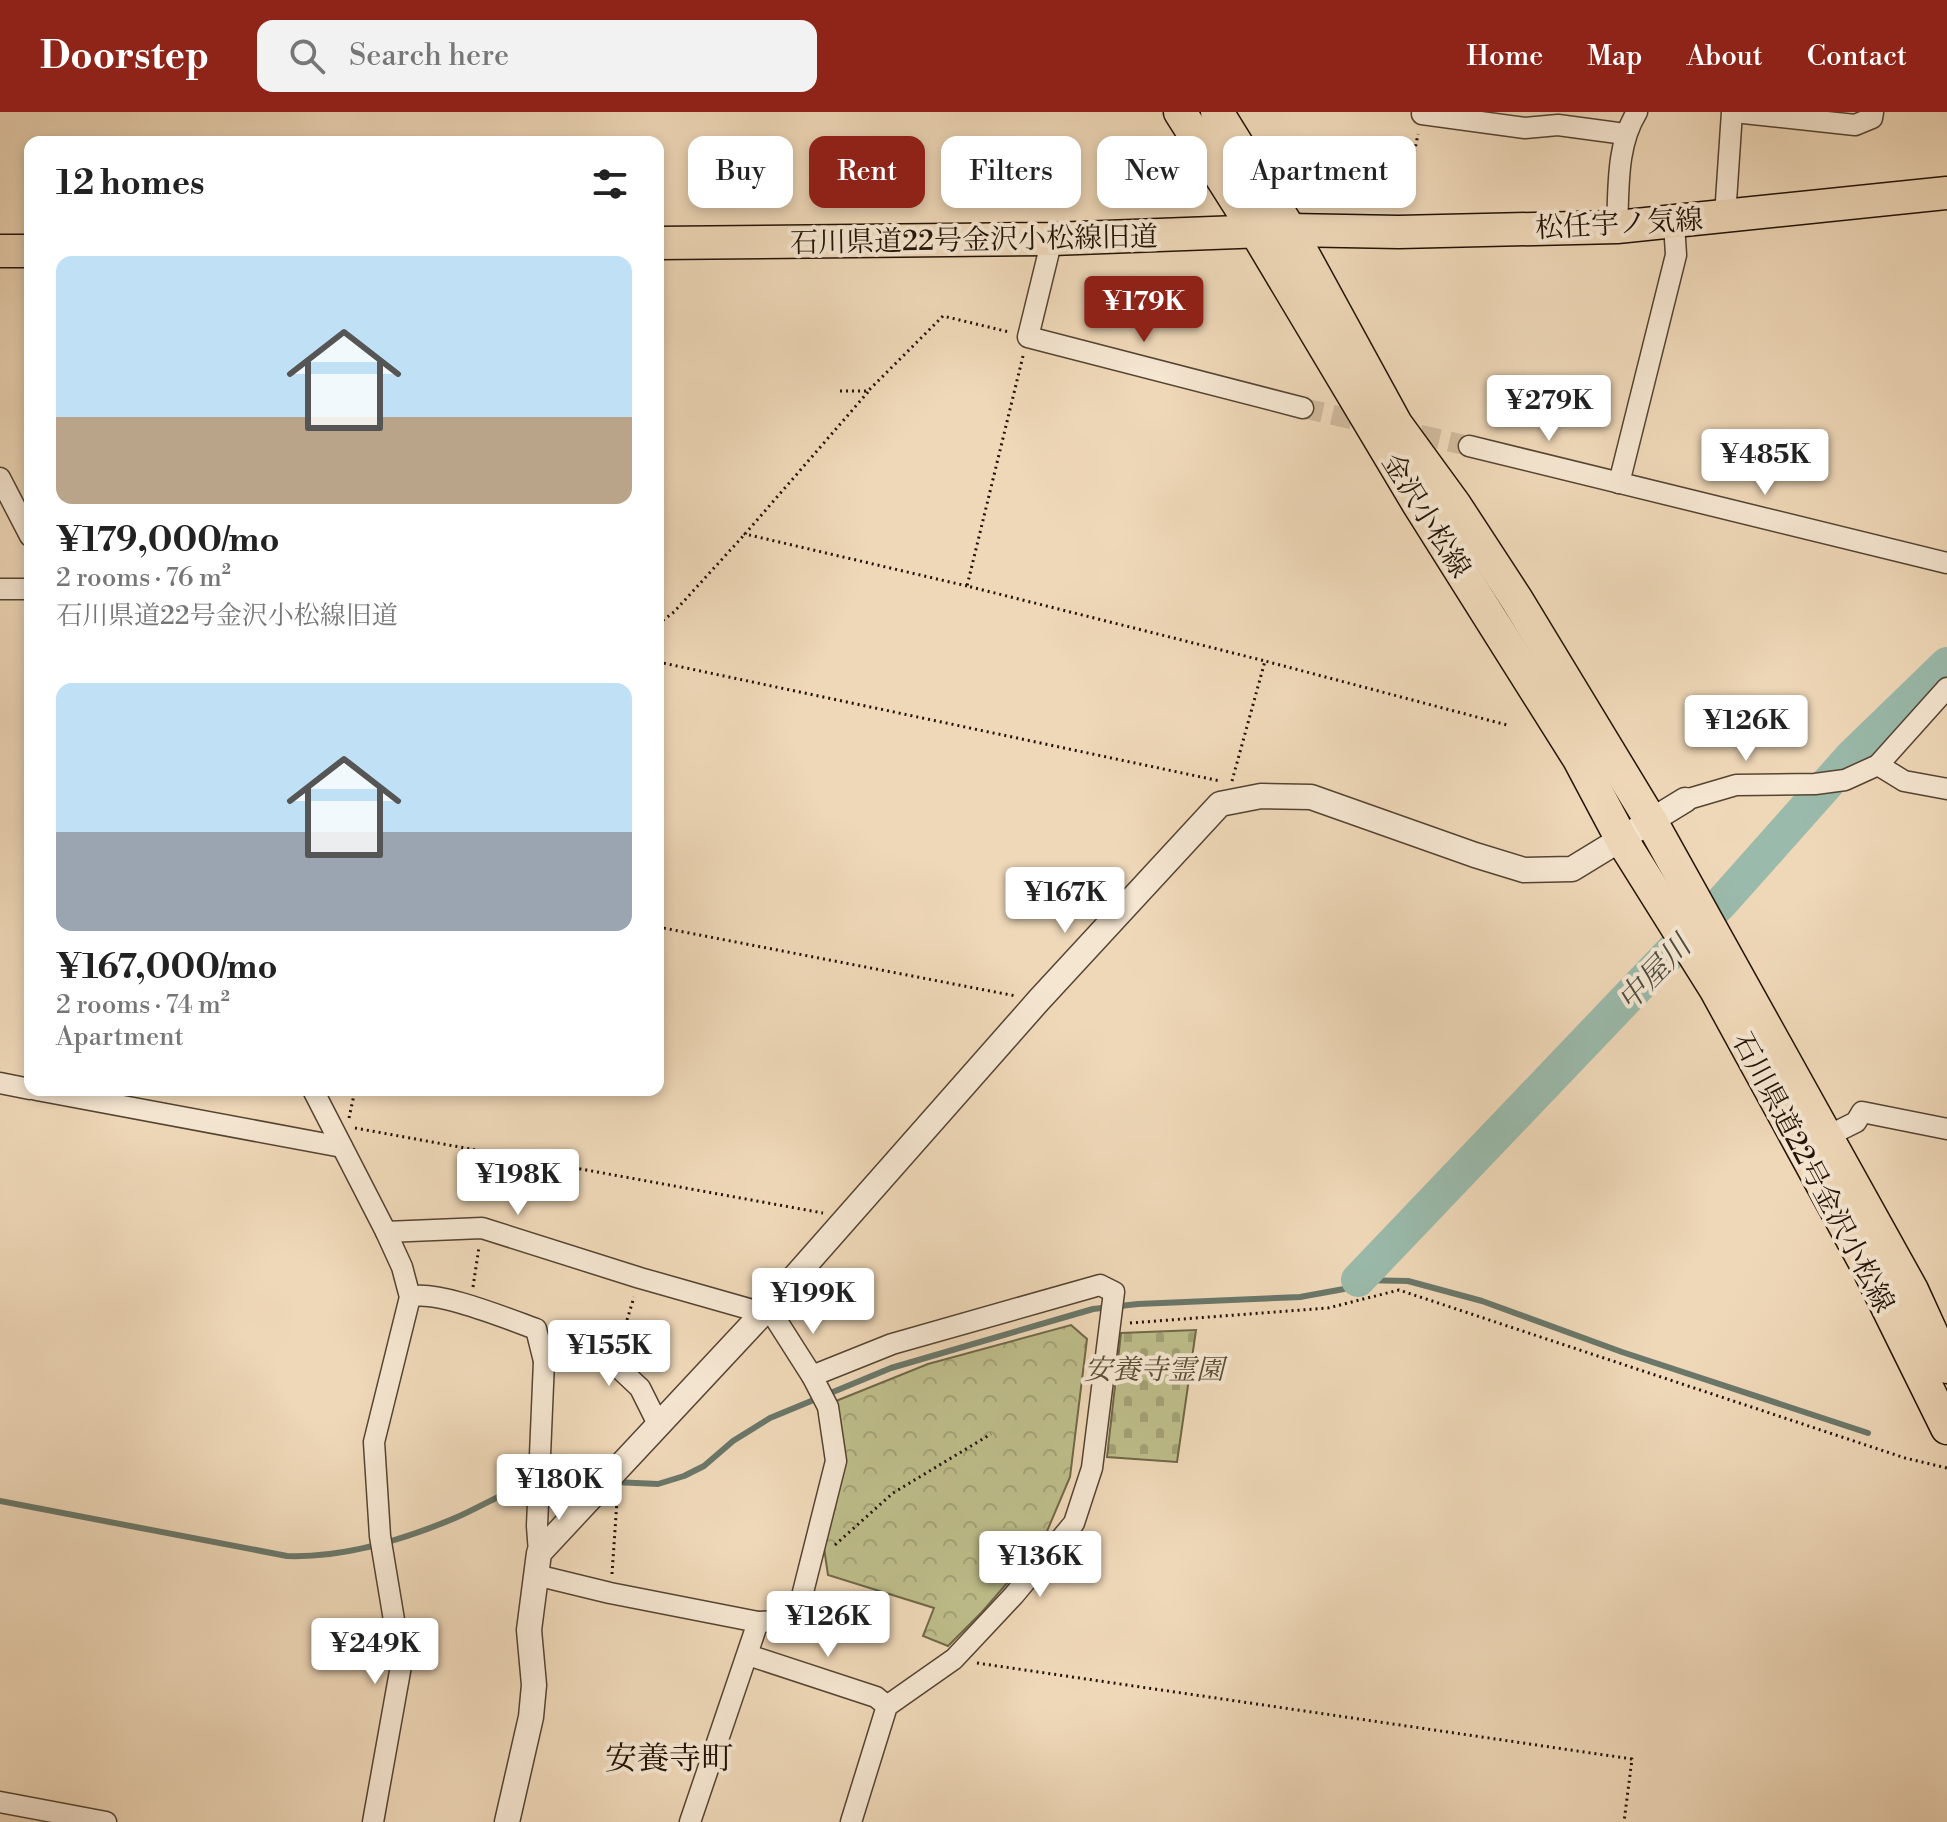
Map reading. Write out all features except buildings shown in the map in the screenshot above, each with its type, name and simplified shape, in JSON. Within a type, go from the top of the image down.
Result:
[{"type":"main road","name":"金沢小松線","points":[[1180,112],[1256,232],[1419,505],[1579,759],[1622,840],[1685,912]]},
{"type":"main road","name":"金沢小松線","points":[[1217,112],[1290,230],[1396,424],[1455,505],[1517,600],[1651,821],[1685,912]]},
{"type":"main road","name":"松任宇ノ気線","points":[[1290,230],[1399,232],[1617,227],[1947,193]]},
{"type":"main road","name":"石川県道22号金沢小松線旧道","points":[[664,243],[1052,239],[1290,230]]},
{"type":"main road","points":[[0,251],[24,251]]},
{"type":"main road","name":"石川県道22号金沢小松線","points":[[1685,912],[1826,1137],[1912,1290],[1947,1367]]},
{"type":"main road","name":"石川県道22号金沢小松線","points":[[1707,949],[1947,1428]]},
{"type":"street","points":[[1617,227],[1622,146],[1637,112]]},
{"type":"street","points":[[1725,216],[1733,112],[1855,125],[1872,118],[1873,112]]},
{"type":"street","points":[[1422,114],[1525,128],[1558,125],[1625,134]]},
{"type":"street","points":[[1619,483],[1676,255],[1674,223]]},
{"type":"street","points":[[1052,239],[1028,337],[1303,408]]},
{"type":"street","points":[[1469,446],[1947,563]]},
{"type":"street","points":[[0,478],[24,524]]},
{"type":"street","points":[[0,589],[24,589]]},
{"type":"street","points":[[537,1564],[602,1483],[765,1310],[1039,1000],[1220,804],[1261,796],[1311,797],[1524,870],[1572,869],[1685,800],[1736,785],[1815,784],[1845,780],[1878,765],[1947,688]]},
{"type":"street","points":[[1878,765],[1904,781],[1947,789]]},
{"type":"street","points":[[0,1083],[24,1088]]},
{"type":"street","points":[[76,1096],[344,1137]]},
{"type":"street","points":[[317,1096],[344,1137],[402,1267],[410,1297],[374,1442],[381,1544],[395,1626],[404,1649],[373,1822]]},
{"type":"street","points":[[1826,1137],[1856,1122],[1862,1112],[1947,1129]]},
{"type":"street","points":[[386,1232],[482,1228],[640,1278],[765,1310],[814,1381],[828,1407],[836,1461],[801,1600],[780,1621],[758,1622],[610,1593],[537,1564]]},
{"type":"street","points":[[814,1381],[892,1344],[1100,1285],[1114,1292],[1092,1468],[1074,1523],[1014,1595],[954,1659],[887,1706],[851,1822]]},
{"type":"street","points":[[410,1297],[420,1294],[536,1329],[544,1361],[537,1564],[529,1630],[534,1685],[531,1717],[507,1822]]},
{"type":"street","points":[[544,1361],[550,1356],[575,1352],[597,1354],[614,1363],[640,1388],[658,1424]]},
{"type":"street","points":[[690,1822],[758,1622]]},
{"type":"street","points":[[748,1655],[876,1697],[887,1706]]},
{"type":"street","points":[[0,1802],[106,1822]]},
{"type":"path","points":[[1399,232],[1422,114]]},
{"type":"path","points":[[664,620],[745,534],[868,391],[943,316],[1028,337],[967,586]]},
{"type":"path","points":[[840,391],[868,391]]},
{"type":"path","points":[[745,534],[967,586],[1507,725]]},
{"type":"path","points":[[664,663],[1231,785],[1265,661]]},
{"type":"path","points":[[664,928],[1039,1000]]},
{"type":"path","points":[[344,1137],[532,1158],[847,1218]]},
{"type":"path","points":[[470,1307],[482,1228]]},
{"type":"path","points":[[614,1363],[640,1278]]},
{"type":"path","points":[[1111,1324],[1328,1308],[1399,1290],[1905,1458],[1947,1468]]},
{"type":"path","points":[[809,1568],[893,1493],[991,1434]]},
{"type":"path","points":[[602,1483],[617,1497],[610,1593]]},
{"type":"path","points":[[954,1659],[1632,1759],[1624,1822]]},
{"type":"green space","points":[[1071,1325],[1087,1339],[1070,1477],[1042,1543],[982,1612],[948,1646],[923,1636],[934,1608],[828,1575],[824,1548],[845,1456],[836,1401],[928,1364]]},
{"type":"green space","name":"安養寺霊園","points":[[1196,1330],[1177,1462],[1107,1457],[1121,1333]]},
{"type":"waterway","name":"中屋川","points":[[1358,1280],[1722,902],[1851,757],[1947,664]]},
{"type":"waterway","points":[[614,1482],[658,1484],[684,1476],[704,1466],[733,1441],[770,1418],[891,1368],[1093,1309],[1300,1297],[1344,1289],[1358,1280],[1408,1281],[1482,1301],[1622,1352],[1868,1433]]},
{"type":"waterway","points":[[0,1501],[287,1556],[308,1556],[351,1551],[394,1540],[467,1513],[527,1485],[563,1479],[595,1481]]},
{"type":"tunnel","points":[[1303,408],[1469,446]]},
{"type":"district","name":"安養寺町","points":[[669,1758]]}]
